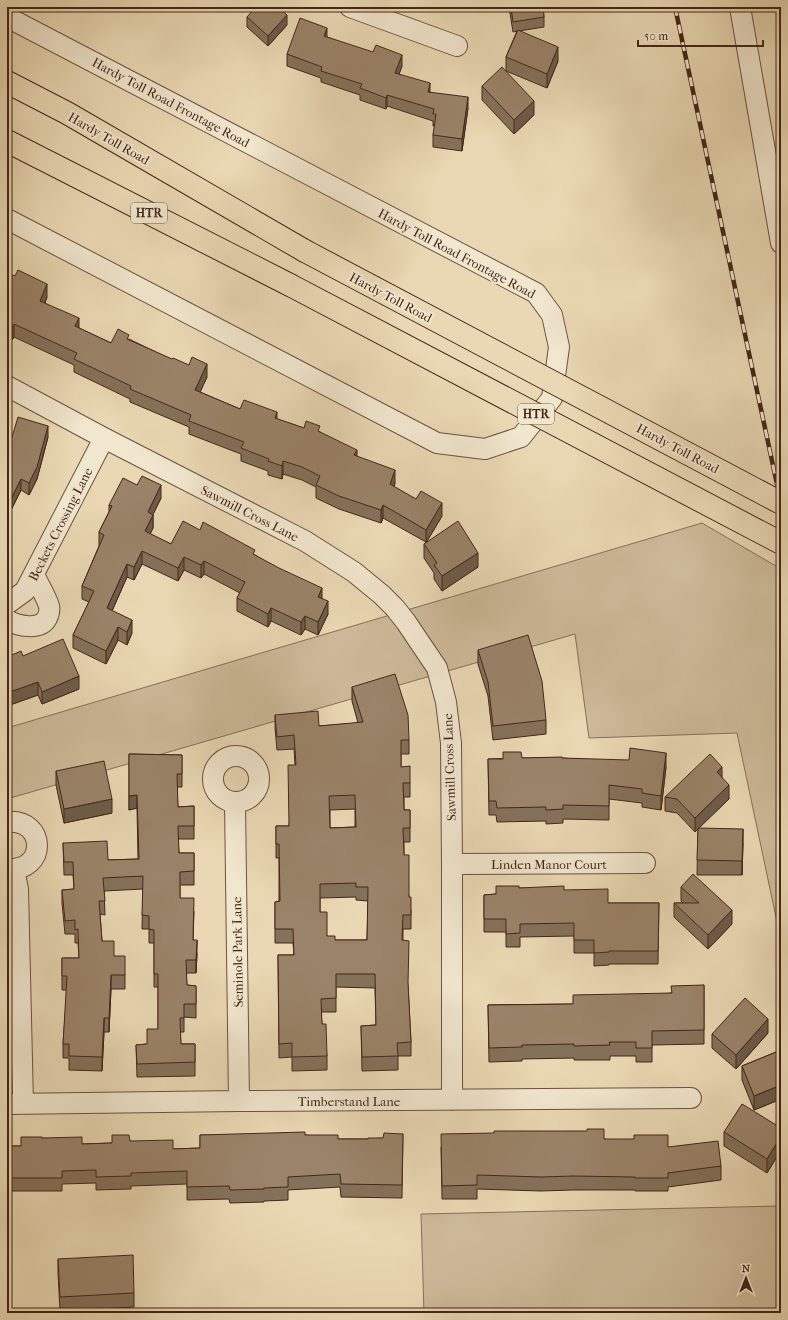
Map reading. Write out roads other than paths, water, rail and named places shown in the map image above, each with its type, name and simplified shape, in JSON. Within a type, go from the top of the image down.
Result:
[{"type":"highway","points":[[7,70],[67,113]]},
{"type":"highway","name":"Hardy Toll Road","points":[[7,82],[67,113],[304,251],[781,502]]},
{"type":"highway","name":"HTR","points":[[7,141],[290,285],[781,543]]},
{"type":"street","points":[[350,7],[457,46]]},
{"type":"street","points":[[740,7],[781,243]]},
{"type":"street","name":"Hardy Toll Road Frontage Road","points":[[7,17],[536,293],[552,315],[559,347],[552,398],[522,437],[485,449],[437,443],[7,220]]},
{"type":"street","name":"Sawmill Cross Lane","points":[[7,386],[104,438],[304,541],[369,583],[403,617],[437,668],[446,702],[451,744],[452,1100]]},
{"type":"street","name":"Beckets Crossing Lane","points":[[7,604],[25,591],[104,438]]},
{"type":"street","points":[[7,620],[22,626],[30,626],[42,623],[46,620],[49,613],[49,606],[34,574]]},
{"type":"street","name":"Seminole Park Lane","points":[[235,803],[239,1101]]},
{"type":"street","points":[[7,822],[14,821],[29,827],[34,833],[37,841],[37,849],[32,860],[22,868],[11,869],[18,889],[15,1104]]},
{"type":"street","name":"Linden Manor Court","points":[[452,864],[645,863]]},
{"type":"street","name":"Timberstand Lane","points":[[15,1104],[691,1098]]},
{"type":"railway","points":[[675,7],[781,503]]}]
